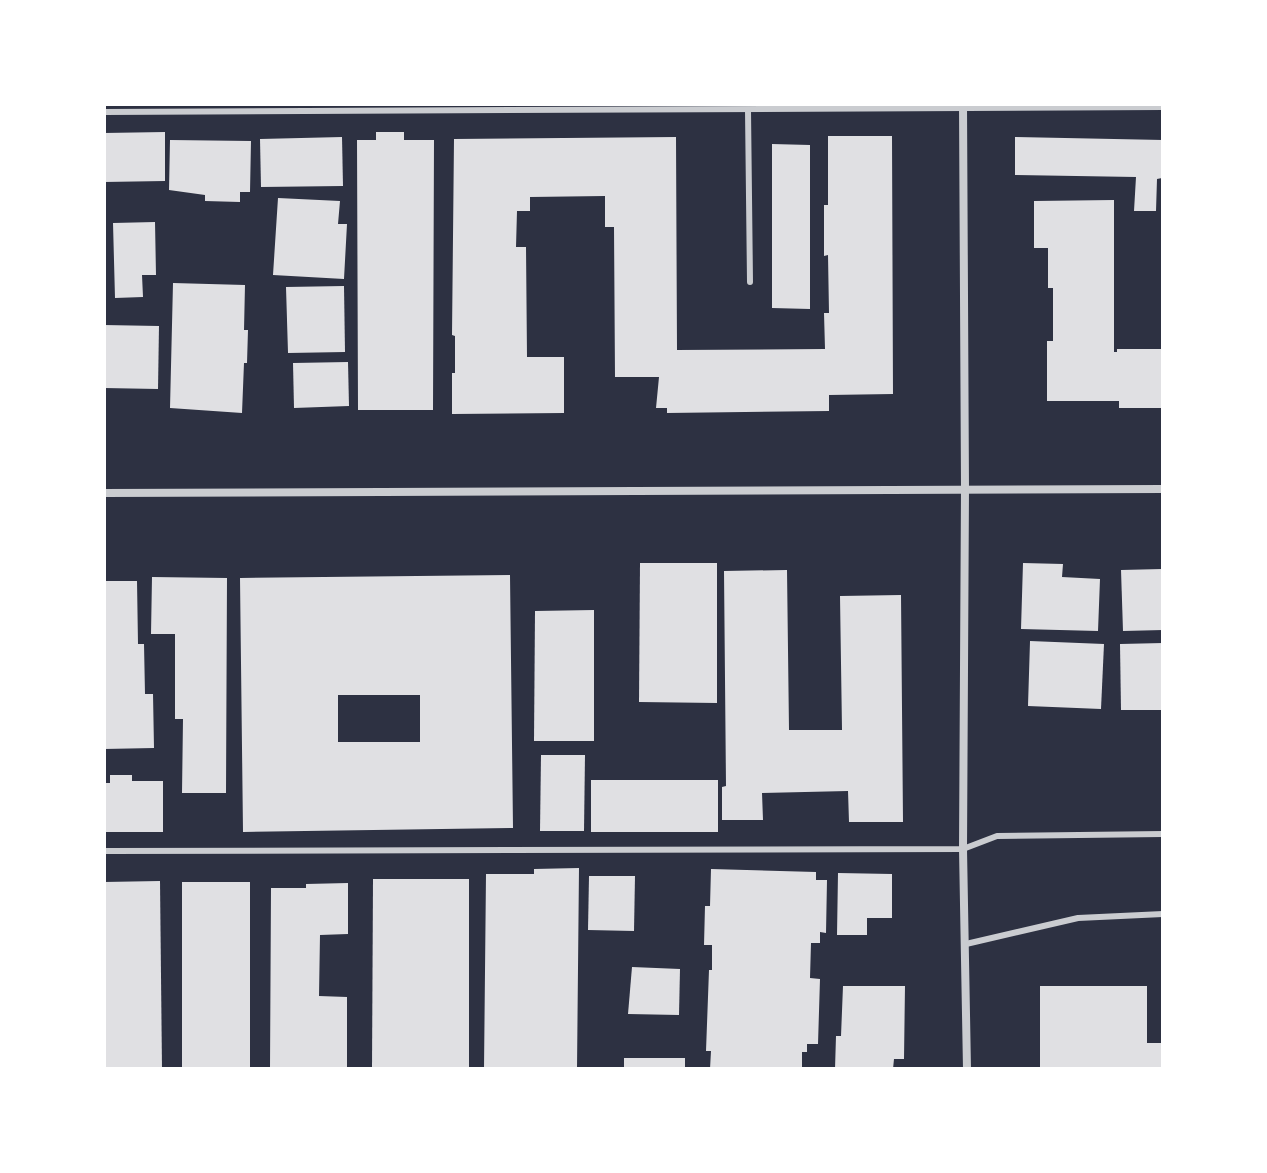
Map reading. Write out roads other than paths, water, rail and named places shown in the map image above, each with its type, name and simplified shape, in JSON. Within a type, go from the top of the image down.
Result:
[{"type":"street","points":[[963,106],[963,849],[967,1069]]},
{"type":"street","points":[[104,493],[1163,489]]},
{"type":"lane","points":[[104,112],[1163,107]]},
{"type":"lane","points":[[748,110],[750,282]]},
{"type":"lane","points":[[104,851],[963,849],[997,836],[1163,834]]},
{"type":"lane","points":[[966,944],[1078,918],[1163,914]]}]
